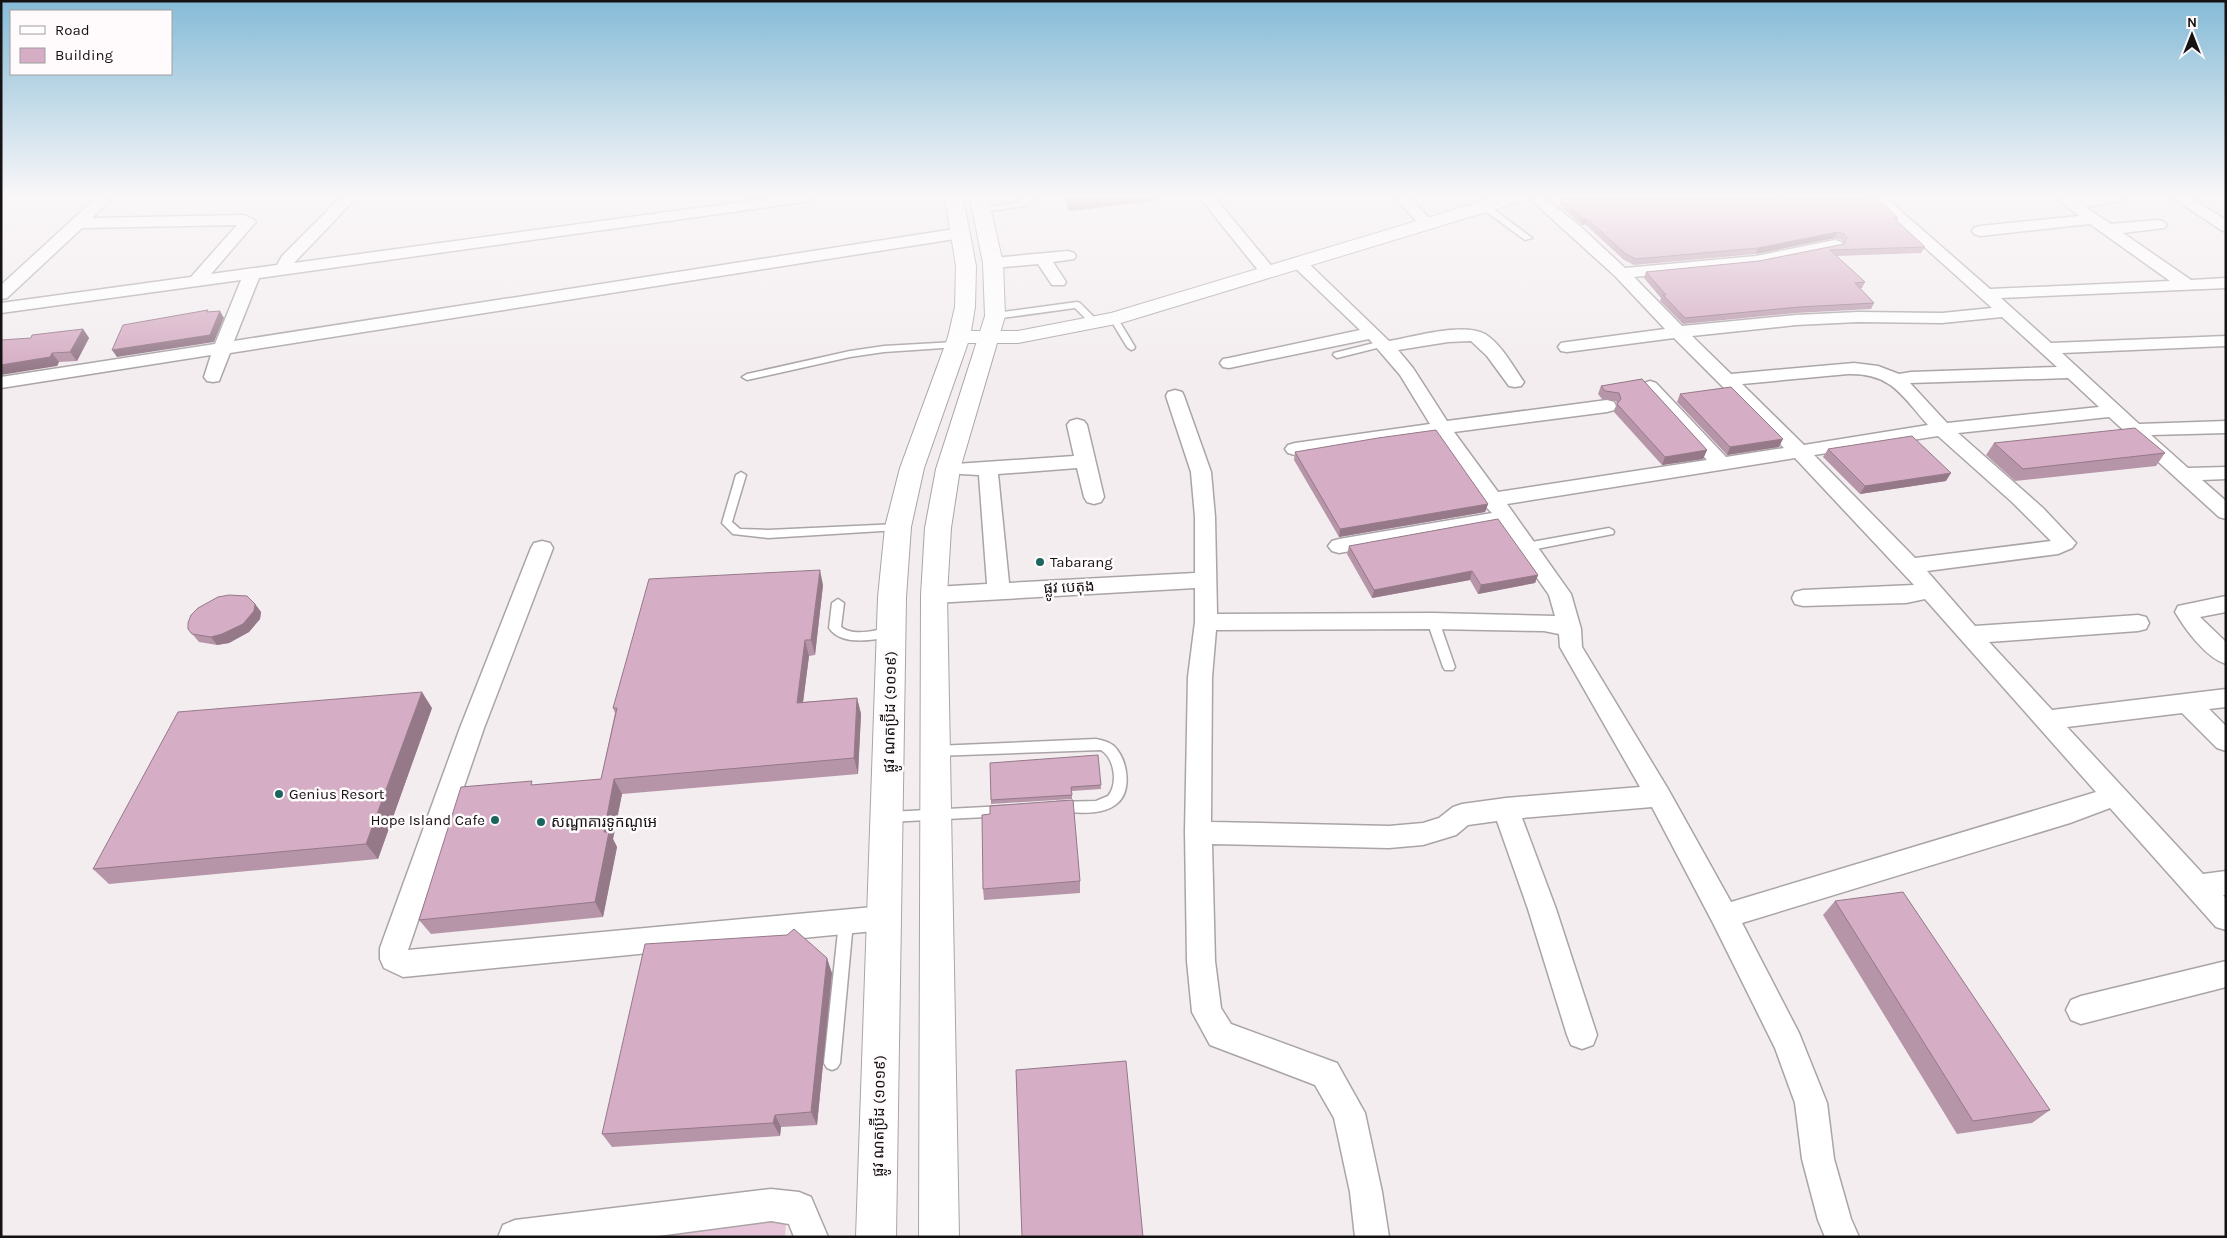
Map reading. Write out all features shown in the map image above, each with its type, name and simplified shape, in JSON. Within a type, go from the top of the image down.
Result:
[{"type":"main road","name":"ផ្លូវ ណតប្រ៊ីដ (១០១៩)","points":[[876,1237],[892,597],[898,527],[919,444],[957,341],[965,307],[964,256]]},
{"type":"main road","points":[[939,1237],[934,595],[938,528],[948,469],[992,327],[992,256]]},
{"type":"main road","points":[[957,341],[992,327],[1018,338],[1105,321],[1319,256]]},
{"type":"street","points":[[1,294],[43,256]]},
{"type":"street","points":[[196,281],[218,256]]},
{"type":"street","points":[[283,270],[292,256]]},
{"type":"street","points":[[1,308],[386,256]]},
{"type":"street","points":[[1,383],[816,256]]},
{"type":"street","points":[[993,263],[1068,256]]},
{"type":"street","points":[[1255,256],[1268,272]]},
{"type":"street","points":[[1603,256],[1728,380],[1910,566],[1969,635],[2226,918]]},
{"type":"street","points":[[1621,273],[1778,256]]},
{"type":"street","points":[[1941,256],[2047,348],[2134,430],[2226,512]]},
{"type":"street","points":[[2146,256],[2189,286]]},
{"type":"street","points":[[1043,259],[1058,282]]},
{"type":"street","points":[[1298,262],[1380,342],[1407,372],[1442,428],[1560,594],[1570,629],[1571,647],[1659,796],[1774,1012],[1811,1103],[1818,1159],[1835,1220],[1842,1237]]},
{"type":"street","points":[[214,378],[222,349],[252,274]]},
{"type":"street","points":[[1984,294],[2226,283]]},
{"type":"street","points":[[1567,347],[1678,332],[1796,320],[1858,317],[1942,318],[2004,312]]},
{"type":"street","points":[[1229,363],[1380,342],[1459,335],[1476,337],[1487,346],[1514,382]]},
{"type":"street","points":[[2047,348],[2226,342]]},
{"type":"street","points":[[1728,380],[1868,368],[1881,372],[1895,380],[1943,429],[2018,496],[2064,543],[2058,546],[1910,566]]},
{"type":"street","points":[[1895,380],[1912,377],[2072,372]]},
{"type":"street","points":[[1650,387],[1721,463]]},
{"type":"street","points":[[1175,396],[1201,472],[1205,517],[1204,580],[1206,622],[1200,677],[1198,832],[1201,961],[1206,1012],[1221,1035],[1326,1074],[1349,1113],[1366,1192],[1372,1237]]},
{"type":"street","points":[[1294,449],[1542,413],[1607,406]]},
{"type":"street","points":[[1339,546],[1498,509],[1721,463],[1784,455],[1798,451],[1943,429],[2114,411]]},
{"type":"street","points":[[1077,425],[1094,497]]},
{"type":"street","points":[[2134,430],[2226,427]]},
{"type":"street","points":[[948,469],[988,469],[1085,461]]},
{"type":"street","points":[[988,469],[999,591]]},
{"type":"street","points":[[2184,474],[2226,473]]},
{"type":"street","points":[[542,548],[472,728],[394,948],[394,959],[403,964],[884,918]]},
{"type":"street","name":"ផ្លូវ បេតុង","points":[[934,595],[1204,580]]},
{"type":"street","points":[[1803,598],[1906,595],[1930,590]]},
{"type":"street","points":[[2226,604],[2186,612],[2193,624],[2226,656]]},
{"type":"street","points":[[1206,622],[1433,620],[1544,623],[1570,629]]},
{"type":"street","points":[[1969,635],[2138,623]]},
{"type":"street","points":[[2046,720],[2226,698]]},
{"type":"street","points":[[2186,702],[2226,741]]},
{"type":"street","points":[[1198,832],[1231,835],[1389,837],[1424,834],[1447,827],[1462,816],[1506,809],[1659,796]]},
{"type":"street","points":[[1724,916],[2070,812],[2115,796]]},
{"type":"street","points":[[1506,809],[1542,909],[1582,1035]]},
{"type":"street","points":[[2197,886],[2226,883]]},
{"type":"street","points":[[2080,1010],[2226,974]]},
{"type":"street","points":[[515,1237],[771,1205],[799,1209],[811,1237]]},
{"type":"lane","points":[[1105,321],[1131,348]]},
{"type":"lane","points":[[747,377],[858,352],[957,341]]},
{"type":"lane","points":[[1337,355],[1380,342]]},
{"type":"lane","points":[[741,476],[727,523],[737,532],[768,534],[898,527]]},
{"type":"lane","points":[[1526,546],[1609,532]]},
{"type":"lane","points":[[838,603],[835,628],[840,634],[849,636],[892,632]]},
{"type":"lane","points":[[1433,620],[1449,667]]},
{"type":"lane","points":[[935,750],[1096,744],[1109,748],[1116,758],[1120,784],[1117,796],[1106,804],[1049,808]]},
{"type":"lane","points":[[887,817],[1021,810]]},
{"type":"lane","points":[[832,1063],[846,922]]},
{"type":"shaded area","points":[[787,1213],[785,1237],[552,1237]]},
{"type":"building","points":[[1630,256],[1672,256],[1636,259]]},
{"type":"building","points":[[1785,256],[1836,256],[1865,282],[1855,283],[1874,303],[1799,307],[1685,318],[1663,295],[1666,295],[1646,272],[1759,261]]},
{"type":"building","points":[[208,310],[207,312],[220,311],[210,335],[112,350],[123,325]]},
{"type":"building","points":[[83,329],[70,352],[52,353],[50,357],[1,365],[1,340],[31,338],[32,335]]},
{"type":"building","points":[[1642,379],[1707,450],[1665,457],[1617,404],[1621,399],[1619,393],[1605,391],[1601,386]]},
{"type":"building","points":[[1731,387],[1783,439],[1730,447],[1680,394]]},
{"type":"building","points":[[2135,428],[2165,453],[2023,469],[1994,443]]},
{"type":"building","points":[[1436,430],[1488,504],[1340,529],[1295,452],[1378,438]]},
{"type":"building","points":[[1912,436],[1951,473],[1865,486],[1828,449]]},
{"type":"building","points":[[1498,519],[1538,575],[1481,585],[1472,571],[1374,590],[1349,546]]},
{"type":"building","points":[[820,570],[811,640],[805,640],[797,703],[857,698],[854,758],[614,779],[604,832],[609,832],[595,902],[419,920],[461,787],[532,781],[531,785],[601,779],[617,708],[613,708],[649,579]]},
{"type":"building","points":[[229,595],[247,596],[255,604],[254,611],[243,624],[211,637],[192,634],[188,629],[191,615],[198,608],[218,597]]},
{"type":"building","name":"Genius Resort","points":[[422,692],[366,844],[93,869],[178,712]]},
{"type":"building","points":[[1098,755],[1101,785],[1071,787],[1072,795],[991,800],[990,763]]},
{"type":"building","points":[[1073,800],[1080,881],[983,889],[982,815],[990,814],[990,806]]},
{"type":"building","points":[[1903,892],[2050,1110],[1973,1121],[1835,901]]},
{"type":"building","points":[[794,929],[827,958],[811,1112],[775,1115],[773,1123],[602,1134],[645,944],[787,935]]},
{"type":"building","points":[[1126,1061],[1143,1237],[1022,1237],[1016,1070]]},
{"type":"place","name":"Tabarang","points":[[1040,562]]},
{"type":"place","name":"Genius Resort","points":[[279,794]]},
{"type":"place","name":"Hope Island Cafe","points":[[495,820]]},
{"type":"place","name":"សណ្ឋាគារទូកណូអេ","points":[[541,822]]}]
